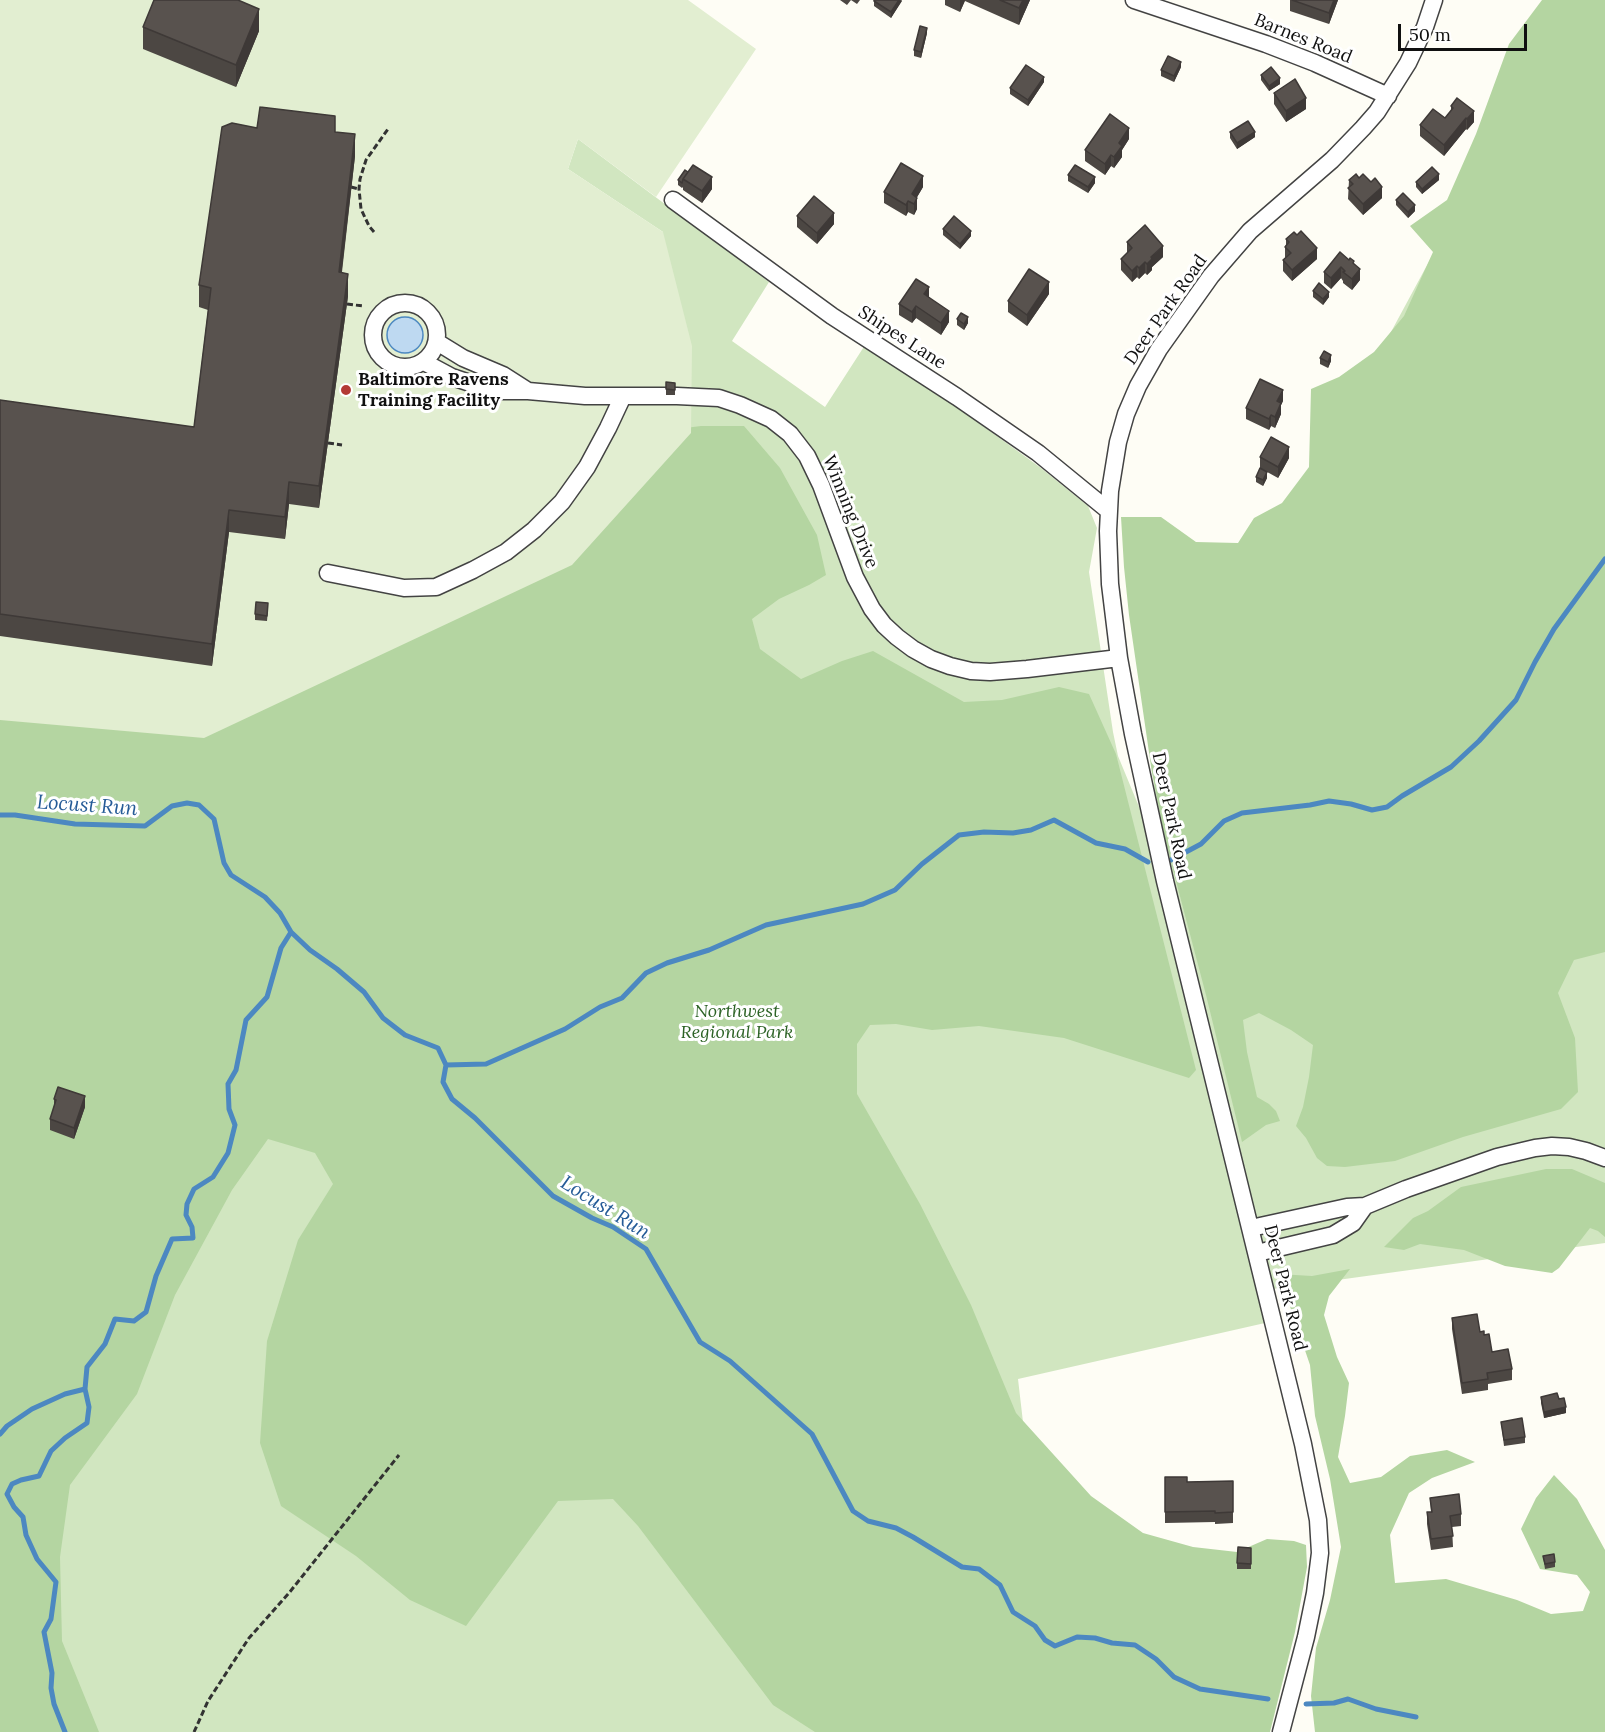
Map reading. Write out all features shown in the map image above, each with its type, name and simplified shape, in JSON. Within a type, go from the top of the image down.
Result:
[{"type":"street","name":"Barnes Road","points":[[1134,0],[1266,44],[1388,96]]},
{"type":"street","name":"Deer Park Road","points":[[1281,1732],[1312,1611],[1318,1572],[1319,1536],[1315,1502],[1251,1228],[1160,860],[1136,745],[1119,657],[1112,604],[1108,567],[1109,511],[1115,456],[1126,414],[1144,374],[1169,333],[1210,276],[1250,231],[1350,142],[1377,112],[1413,53],[1434,0]]},
{"type":"street","name":"Shipes Lane","points":[[673,200],[832,316],[1038,453],[1109,511]]},
{"type":"street","points":[[399,303],[410,303],[428,313],[434,321],[437,342],[434,350],[424,362],[414,367],[393,366],[377,353],[373,343],[375,322],[381,313],[390,307],[399,303]]},
{"type":"street","name":"Winning Drive","points":[[437,342],[464,358],[503,375],[528,391]]},
{"type":"street","name":"Winning Drive","points":[[424,362],[453,376],[498,391],[719,398],[740,405],[771,419],[790,434],[807,456],[821,485],[855,577],[872,609],[884,625],[913,649],[932,660],[960,669],[990,672],[1119,657]]},
{"type":"street","points":[[328,573],[404,588],[436,586],[506,552],[534,530],[562,502],[587,466],[609,428],[623,396]]},
{"type":"street","points":[[1251,1228],[1347,1207],[1365,1206],[1497,1157],[1535,1148],[1569,1147],[1605,1158]]},
{"type":"street","points":[[1257,1253],[1345,1229],[1353,1223],[1365,1206]]},
{"type":"path","points":[[374,231],[369,226],[361,208],[359,189],[366,160],[388,129]]},
{"type":"path","points":[[351,187],[359,189]]},
{"type":"path","points":[[347,304],[363,306]]},
{"type":"path","points":[[328,443],[342,445]]},
{"type":"path","points":[[194,1732],[208,1701],[249,1638],[289,1593],[399,1455]]},
{"type":"green space","name":"Baltimore Ravens Training Facility","points":[[0,0],[688,0],[756,49],[656,197],[578,139],[568,169],[663,232],[692,346],[691,433],[572,565],[204,738],[0,720]]},
{"type":"green space","points":[[1542,0],[1605,0],[1605,952],[1574,960],[1558,993],[1575,1038],[1578,1092],[1561,1109],[1463,1137],[1395,1161],[1345,1167],[1327,1166],[1317,1158],[1296,1126],[1303,1107],[1313,1045],[1259,1013],[1243,1020],[1247,1052],[1257,1097],[1276,1111],[1280,1121],[1266,1125],[1242,1142],[1166,843],[1152,773],[1129,615],[1121,517],[1161,517],[1196,542],[1238,543],[1254,518],[1282,503],[1309,467],[1311,389],[1339,377],[1374,352],[1404,316],[1433,252],[1410,226],[1447,200],[1476,134],[1509,44]]},
{"type":"green space","name":"Northwest Regional Park","points":[[1570,0],[1605,0],[1605,1243],[1258,1291],[1265,1323],[1018,1379],[1059,1732],[65,1732],[0,720],[663,232],[568,169],[578,139],[769,282],[732,341],[825,407],[867,342],[1041,468],[1088,506],[1097,528],[1089,572],[1113,732],[1118,756],[1142,814],[1185,714]]},
{"type":"green space","points":[[701,426],[744,426],[780,468],[817,535],[826,575],[779,599],[752,619],[760,649],[801,679],[842,661],[873,651],[964,702],[1002,700],[1059,687],[1089,694],[1116,754],[1196,1070],[1189,1078],[1064,1038],[979,1026],[932,1030],[896,1024],[870,1025],[857,1044],[857,1094],[920,1204],[971,1305],[1016,1413],[1091,1496],[1143,1533],[1193,1547],[1237,1552],[1267,1539],[1294,1541],[1306,1545],[1307,1567],[1295,1632],[1270,1732],[815,1732],[773,1705],[638,1526],[613,1499],[558,1501],[466,1626],[410,1600],[356,1556],[281,1506],[260,1443],[267,1341],[298,1240],[333,1184],[315,1153],[268,1139],[232,1190],[175,1295],[137,1394],[70,1485],[60,1557],[62,1641],[99,1732],[0,1732],[0,704],[653,432]]},
{"type":"green space","points":[[1546,1169],[1572,1169],[1605,1183],[1605,1237],[1590,1228],[1559,1268],[1552,1273],[1505,1266],[1464,1250],[1420,1244],[1404,1250],[1384,1247],[1413,1218],[1428,1211],[1461,1187]]},
{"type":"green space","points":[[1350,1269],[1329,1296],[1324,1315],[1337,1357],[1349,1383],[1338,1457],[1350,1483],[1381,1477],[1410,1456],[1447,1450],[1475,1462],[1432,1478],[1409,1493],[1390,1535],[1395,1583],[1446,1579],[1517,1600],[1551,1614],[1583,1611],[1590,1592],[1577,1575],[1540,1569],[1521,1529],[1536,1498],[1554,1475],[1577,1499],[1605,1550],[1605,1732],[1315,1732],[1311,1696],[1316,1648],[1330,1600],[1341,1547],[1330,1479],[1315,1416],[1310,1365],[1279,1274],[1312,1276]]},
{"type":"water","points":[[405,317],[418,322],[423,335],[418,348],[405,353],[392,348],[387,335],[392,322]]},
{"type":"building","points":[[154,0],[238,0],[259,9],[236,65],[143,27]]},
{"type":"building","points":[[874,0],[899,0],[891,12]]},
{"type":"building","points":[[1000,0],[1023,0],[1019,8]]},
{"type":"building","points":[[1292,0],[1334,0],[1329,13]]},
{"type":"building","points":[[920,26],[927,28],[921,52],[914,50]]},
{"type":"building","points":[[1168,56],[1181,62],[1174,76],[1161,70]]},
{"type":"building","points":[[1026,65],[1044,77],[1028,100],[1010,88]]},
{"type":"building","points":[[1271,67],[1280,78],[1269,86],[1261,75]]},
{"type":"building","points":[[1295,79],[1306,98],[1286,111],[1274,93]]},
{"type":"building","points":[[1457,98],[1474,111],[1444,145],[1420,125],[1433,109],[1445,118]]},
{"type":"building","points":[[260,107],[335,116],[335,132],[355,134],[339,272],[348,274],[319,486],[289,482],[285,517],[229,510],[212,644],[0,614],[0,400],[194,427],[211,288],[199,285],[222,127],[232,123],[257,128]]},
{"type":"building","points":[[1110,114],[1129,128],[1119,143],[1122,146],[1114,157],[1111,155],[1105,164],[1085,150]]},
{"type":"building","points":[[1248,121],[1255,132],[1237,143],[1230,132]]},
{"type":"building","points":[[901,163],[923,176],[912,194],[917,198],[914,204],[908,201],[906,205],[884,192]]},
{"type":"building","points":[[693,165],[712,177],[702,191],[683,179]]},
{"type":"building","points":[[1075,165],[1095,177],[1088,187],[1068,175]]},
{"type":"building","points":[[1432,167],[1439,174],[1422,189],[1416,182]]},
{"type":"building","points":[[685,170],[688,172],[682,183],[678,180]]},
{"type":"building","points":[[1356,174],[1359,178],[1363,174],[1371,182],[1375,178],[1382,187],[1363,204],[1348,188],[1353,184],[1349,180]]},
{"type":"building","points":[[1403,193],[1415,205],[1408,212],[1396,200]]},
{"type":"building","points":[[814,196],[834,213],[817,233],[797,216]]},
{"type":"building","points":[[954,216],[971,231],[960,244],[943,229]]},
{"type":"building","points":[[1145,225],[1163,246],[1147,264],[1145,262],[1132,271],[1121,259],[1132,248],[1127,242]]},
{"type":"building","points":[[1301,231],[1317,248],[1292,270],[1283,260],[1291,253],[1285,247],[1289,242],[1286,239],[1294,232],[1297,235]]},
{"type":"building","points":[[1340,252],[1349,260],[1350,258],[1354,261],[1353,263],[1360,269],[1352,279],[1343,272],[1345,271],[1341,267],[1331,278],[1324,272]]},
{"type":"building","points":[[1029,269],[1049,282],[1027,315],[1008,301]]},
{"type":"building","points":[[916,279],[929,287],[924,294],[949,311],[941,323],[916,306],[912,312],[899,304]]},
{"type":"building","points":[[1319,283],[1329,292],[1323,299],[1313,291]]},
{"type":"building","points":[[961,313],[968,317],[964,324],[957,319]]},
{"type":"building","points":[[1324,351],[1331,355],[1328,362],[1320,358]]},
{"type":"building","points":[[1260,379],[1283,390],[1277,401],[1281,403],[1275,417],[1271,415],[1269,419],[1246,408]]},
{"type":"building","points":[[666,382],[675,383],[675,390],[666,389]]},
{"type":"building","points":[[1271,437],[1289,447],[1278,467],[1260,457]]},
{"type":"building","points":[[1260,468],[1267,472],[1263,480],[1256,477]]},
{"type":"building","points":[[256,602],[268,603],[267,616],[255,614]]},
{"type":"building","points":[[58,1087],[85,1096],[74,1128],[50,1119]]},
{"type":"building","points":[[1477,1314],[1480,1332],[1484,1331],[1484,1335],[1489,1334],[1492,1352],[1508,1349],[1512,1369],[1487,1373],[1488,1379],[1462,1383],[1452,1318]]},
{"type":"building","points":[[1557,1393],[1559,1399],[1564,1398],[1566,1407],[1544,1412],[1541,1397]]},
{"type":"building","points":[[1522,1418],[1525,1437],[1504,1440],[1501,1422]]},
{"type":"building","points":[[1165,1477],[1187,1477],[1187,1482],[1233,1481],[1233,1512],[1165,1512]]},
{"type":"building","points":[[1459,1494],[1461,1514],[1450,1516],[1453,1536],[1431,1539],[1427,1512],[1432,1512],[1430,1498]]},
{"type":"building","points":[[1238,1547],[1251,1548],[1251,1564],[1237,1563]]},
{"type":"building","points":[[1554,1554],[1555,1562],[1545,1564],[1543,1556]]},
{"type":"waterway","points":[[1171,860],[1201,844],[1224,821],[1242,813],[1329,801],[1372,810],[1387,807],[1451,767],[1479,741],[1516,700],[1554,629],[1605,559]]},
{"type":"waterway","name":"Locust Run","points":[[0,815],[75,824],[145,826],[172,806],[187,803],[199,805],[214,819],[224,863],[231,875],[265,897],[280,913],[291,932],[310,950],[364,992],[383,1018],[405,1035],[438,1048],[446,1065],[443,1082],[452,1099],[475,1118],[553,1196],[613,1227],[646,1249],[700,1342],[730,1361],[812,1434],[853,1511],[868,1521],[896,1528],[962,1567],[979,1569],[1000,1585],[1013,1612],[1035,1626],[1045,1640],[1055,1646],[1077,1637],[1135,1645],[1156,1659],[1174,1677],[1200,1689],[1268,1699]]},
{"type":"waterway","points":[[446,1065],[486,1064],[565,1029],[600,1007],[622,998],[646,973],[667,963],[709,950],[766,925],[863,904],[895,890],[922,864],[959,835],[984,832],[1013,833],[1031,830],[1054,820],[1096,843],[1125,849],[1148,862]]},
{"type":"waterway","points":[[65,1732],[54,1704],[51,1688],[52,1673],[44,1632],[51,1619],[56,1582],[37,1559],[26,1535],[23,1517],[7,1494],[12,1484],[39,1476],[51,1451],[87,1423],[89,1407],[85,1389],[87,1367],[105,1344],[115,1319],[134,1321],[146,1312],[156,1276],[172,1239],[193,1238],[192,1227],[186,1215],[187,1204],[194,1189],[213,1177],[228,1153],[235,1125],[229,1109],[228,1084],[236,1070],[246,1020],[267,997],[281,948],[291,932]]},
{"type":"waterway","points":[[0,1434],[7,1426],[32,1409],[65,1394],[85,1389]]},
{"type":"waterway","name":"Locust Run","points":[[1306,1704],[1334,1703],[1348,1699],[1376,1709],[1416,1717]]},
{"type":"place","name":"Baltimore Ravens Training Facility","points":[[346,390]]}]
